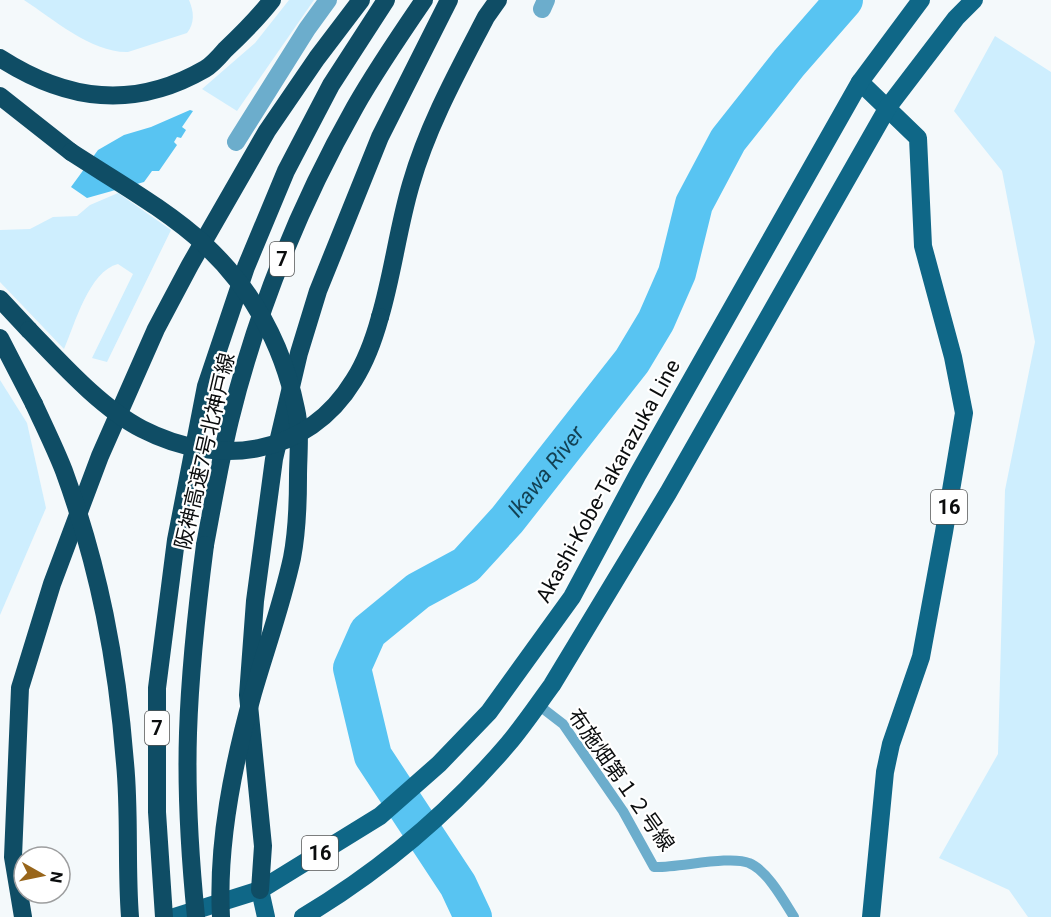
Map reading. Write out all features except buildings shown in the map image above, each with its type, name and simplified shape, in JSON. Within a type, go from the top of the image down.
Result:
[{"type":"highway","points":[[0,58],[50,84],[75,91],[119,97],[137,94],[166,87],[206,68],[259,17],[272,0]]},
{"type":"highway","points":[[24,917],[13,857],[20,688],[52,584],[100,456],[156,329],[185,274],[267,131],[317,58],[361,0]]},
{"type":"highway","name":"阪神高速7号北神戸線","points":[[164,917],[158,813],[157,688],[176,540],[206,386],[246,267],[285,171],[331,85],[386,0]]},
{"type":"highway","name":"阪神高速7号北神戸線","points":[[196,917],[192,877],[188,735],[195,620],[205,545],[230,421],[249,351],[288,245],[316,180],[355,107],[424,0]]},
{"type":"highway","points":[[260,890],[263,846],[248,695],[255,602],[274,459],[299,353],[318,291],[380,137],[449,0]]},
{"type":"highway","points":[[0,299],[82,384],[142,429],[196,449],[241,452],[281,443],[308,428],[327,413],[354,380],[373,342],[387,292],[401,219],[424,142],[486,17],[498,0]]},
{"type":"highway","points":[[0,96],[71,152],[168,216],[204,244],[223,264],[260,311],[279,348],[297,410],[298,502],[292,556],[282,601],[253,694],[240,747],[220,875],[221,917]]},
{"type":"highway","points":[[0,338],[34,404],[63,468],[99,586],[115,662],[126,765],[130,917]]},
{"type":"main road","name":"Akashi-Kobe-Takarazuka Line","points":[[174,917],[260,890],[380,816],[439,764],[489,712],[572,597],[638,474],[860,82],[921,0]]},
{"type":"main road","name":"16","points":[[303,917],[339,895],[396,852],[459,798],[510,742],[552,685],[668,493],[888,107],[956,18],[974,0]]},
{"type":"main road","name":"16","points":[[860,82],[918,138],[923,246],[953,357],[964,413],[921,657],[891,744],[885,772],[871,917]]},
{"type":"main road","points":[[260,890],[266,917]]},
{"type":"street","points":[[236,142],[307,29],[328,0]]},
{"type":"lane","name":"布施畑第１２号線","points":[[537,704],[563,724],[623,811],[654,867],[734,861],[750,863],[765,875],[794,917]]},
{"type":"shaded area","points":[[24,0],[189,0],[193,13],[187,33],[128,52],[114,51],[73,34]]},
{"type":"shaded area","points":[[289,0],[314,0],[237,111],[202,89],[255,43]]},
{"type":"shaded area","points":[[995,36],[1051,72],[1051,917],[1028,917],[1009,890],[939,858],[998,754],[1005,490],[1035,342],[1002,171],[954,111]]},
{"type":"shaded area","points":[[118,193],[171,230],[107,362],[92,358],[133,274],[118,264],[99,277],[84,300],[64,349],[0,282],[0,230],[30,229],[53,217],[77,216],[90,205]]},
{"type":"shaded area","points":[[0,380],[27,423],[46,508],[0,615]]},
{"type":"water","points":[[190,110],[193,111],[182,127],[186,130],[181,138],[177,137],[174,142],[177,145],[159,171],[152,171],[144,182],[87,198],[71,187],[98,150],[124,135],[151,127]]},
{"type":"waterway","name":"Ikawa River","points":[[473,917],[458,885],[373,756],[352,668],[368,632],[418,591],[466,565],[507,520],[632,361],[656,321],[677,273],[694,204],[728,140],[789,63],[844,0]]}]
